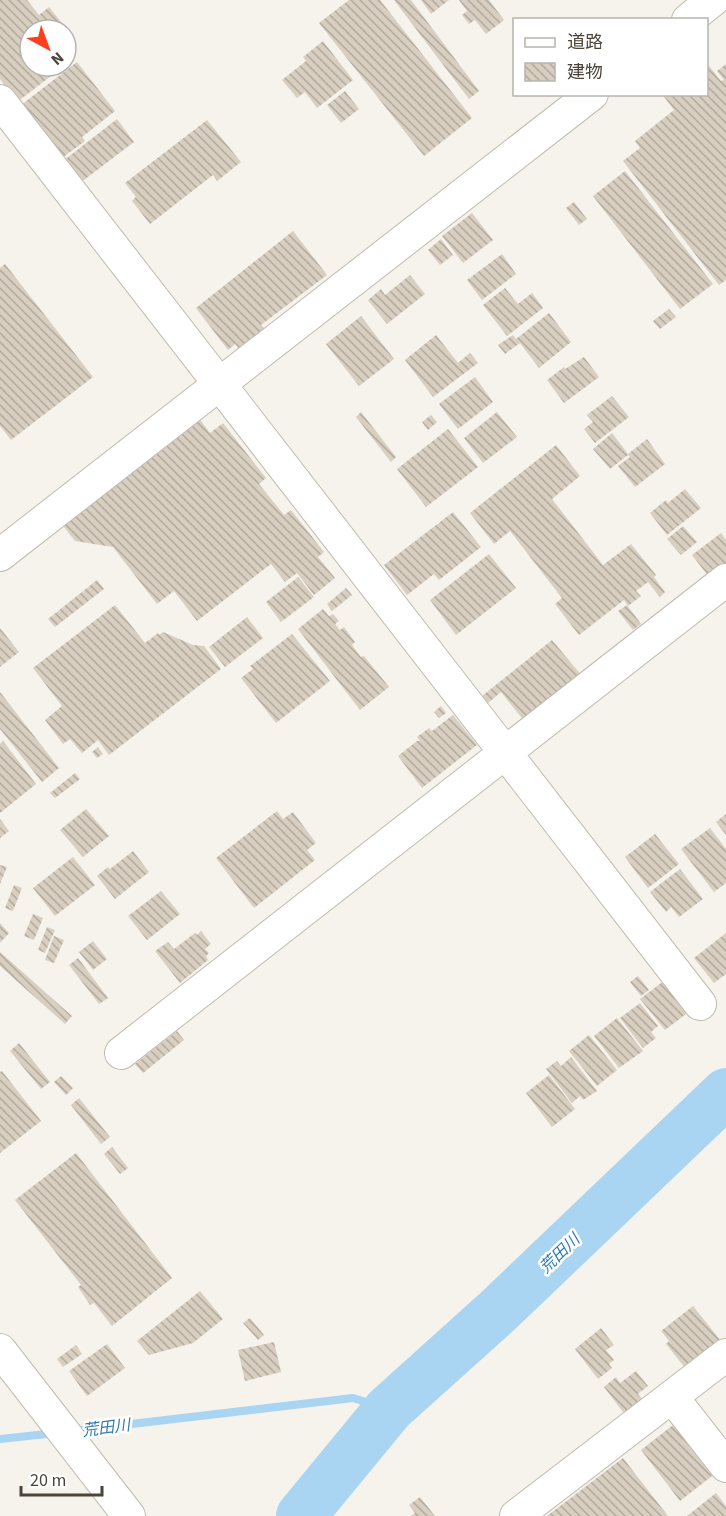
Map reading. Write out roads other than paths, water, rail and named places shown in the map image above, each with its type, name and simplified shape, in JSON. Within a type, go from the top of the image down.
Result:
[{"type":"street","points":[[690,18],[713,0]]},
{"type":"street","points":[[0,555],[589,96]]},
{"type":"street","points":[[0,101],[221,383],[700,1004]]},
{"type":"street","points":[[121,1053],[726,580]]},
{"type":"street","points":[[0,1350],[76,1446],[117,1512]]},
{"type":"street","points":[[516,1516],[726,1355]]},
{"type":"street","points":[[672,1397],[726,1466]]},
{"type":"waterway","name":"荒田川","points":[[301,1516],[389,1409],[500,1309],[726,1093]]},
{"type":"waterway","name":"荒田川","points":[[72,1431],[353,1398],[389,1409]]},
{"type":"waterway","name":"荒田川","points":[[0,1439],[56,1433]]}]
